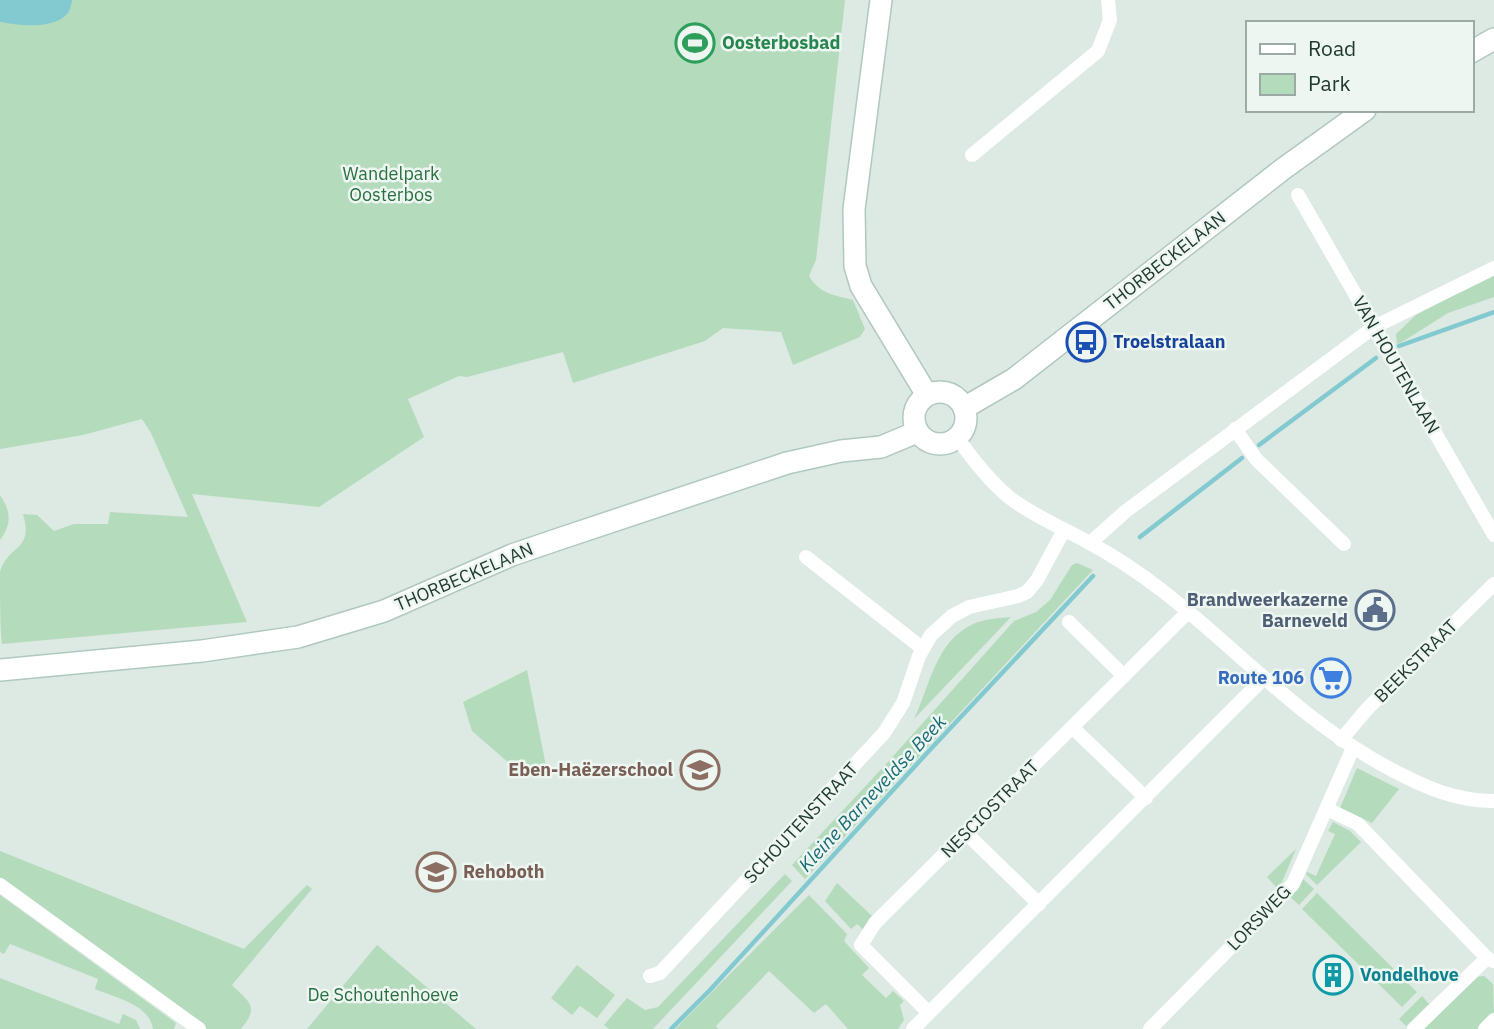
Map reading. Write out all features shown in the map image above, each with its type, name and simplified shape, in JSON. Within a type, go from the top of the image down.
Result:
[{"type":"main road","points":[[881,0],[854,209],[855,266],[861,286],[927,395]]},
{"type":"main road","points":[[1473,51],[1494,39]]},
{"type":"main road","name":"THORBECKELAAN","points":[[964,408],[1014,379],[1283,169],[1362,112]]},
{"type":"main road","points":[[948,393],[958,399],[964,408],[964,429],[957,438],[947,444],[936,445],[925,441],[913,422],[914,411],[927,395],[948,393]]},
{"type":"main road","name":"THORBECKELAAN","points":[[0,670],[202,651],[298,637],[384,611],[559,538],[787,463],[881,447],[917,432]]},
{"type":"street","points":[[972,155],[1098,51],[1110,20],[1108,0]]},
{"type":"street","name":"VAN HOUTENLAAN","points":[[1297,195],[1494,536]]},
{"type":"street","points":[[1090,543],[1126,511],[1374,327],[1494,268]]},
{"type":"street","points":[[1235,429],[1256,459],[1344,544]]},
{"type":"street","points":[[957,438],[991,480],[1009,496],[1036,516],[1090,543],[1155,585],[1295,706],[1347,744],[1430,790],[1456,798],[1494,801]]},
{"type":"street","name":"SCHOUTENSTRAAT","points":[[650,976],[660,973],[884,733],[903,703],[922,648],[931,635],[952,616],[969,607],[1027,592],[1037,580],[1064,530]]},
{"type":"street","points":[[806,557],[922,648]]},
{"type":"street","name":"BEEKSTRAAT","points":[[1347,744],[1367,709],[1494,584]]},
{"type":"street","name":"NESCIOSTRAAT","points":[[928,1012],[861,945],[875,923],[1188,612]]},
{"type":"street","points":[[1069,622],[1124,676]]},
{"type":"street","points":[[913,1029],[1265,678]]},
{"type":"street","points":[[1072,727],[1146,798]]},
{"type":"street","name":"LORSWEG","points":[[1150,1029],[1285,894],[1299,873],[1327,809],[1347,744]]},
{"type":"street","points":[[1327,809],[1358,824],[1490,960],[1414,1029]]},
{"type":"street","points":[[966,833],[1038,904]]},
{"type":"street","points":[[0,885],[199,1029]]},
{"type":"street","points":[[1485,1029],[1494,1020]]},
{"type":"green space","name":"Wandelpark Oosterbos","points":[[0,0],[845,0],[816,260],[809,276],[823,290],[853,300],[865,329],[860,337],[793,365],[781,332],[723,328],[705,341],[573,383],[563,352],[467,377],[459,376],[408,399],[424,437],[319,507],[192,494],[247,622],[2,644],[0,572],[9,556],[23,542],[23,514],[37,515],[54,531],[74,524],[108,524],[110,512],[188,517],[151,433],[142,419],[83,435],[0,449]]},
{"type":"green space","points":[[1494,274],[1494,297],[1448,313],[1397,344],[1396,334],[1416,315]]},
{"type":"green space","points":[[0,495],[9,518],[0,540]]},
{"type":"green space","points":[[1077,563],[1093,570],[805,879],[792,865],[1014,621],[1036,612],[1050,600],[1072,565]]},
{"type":"green space","points":[[1011,617],[914,719],[935,666],[950,642],[973,624]]},
{"type":"green space","points":[[527,670],[546,766],[524,776],[472,731],[463,702]]},
{"type":"green space","points":[[1357,768],[1399,789],[1372,823],[1340,808]]},
{"type":"green space","points":[[1333,822],[1350,831],[1361,842],[1317,885],[1306,874],[1307,872],[1316,876],[1335,834],[1328,831]]},
{"type":"green space","points":[[1296,849],[1282,882],[1276,887],[1267,877]]},
{"type":"green space","points":[[0,851],[244,949],[307,885],[312,889],[232,985],[247,1000],[251,1009],[241,1029],[207,1029],[0,879]]},
{"type":"green space","points":[[785,874],[792,881],[653,1029],[609,1029],[604,1025],[627,998],[645,1010],[658,1007]]},
{"type":"green space","points":[[1303,879],[1314,889],[1299,905],[1290,897]]},
{"type":"green space","points":[[837,883],[872,916],[865,931],[857,924],[851,929],[825,901]]},
{"type":"green space","points":[[1317,893],[1417,992],[1402,1007],[1302,909]]},
{"type":"green space","points":[[0,895],[176,1023],[174,1029],[153,1029],[145,1013],[138,1008],[95,989],[98,979],[10,944],[4,954],[0,952]]},
{"type":"green space","points":[[809,895],[847,934],[844,941],[869,968],[862,975],[886,998],[893,991],[904,1001],[900,1005],[904,1020],[898,1029],[848,1029],[826,1004],[814,1013],[769,971],[716,1026],[718,1029],[675,1029]]},
{"type":"green space","name":"De Schoutenhoeve","points":[[377,945],[476,1029],[307,1029]]},
{"type":"green space","points":[[577,965],[615,995],[597,1018],[580,1006],[572,1015],[551,998]]},
{"type":"green space","points":[[1484,976],[1493,984],[1494,1015],[1480,1029],[1423,1029],[1477,977]]},
{"type":"green space","points":[[0,978],[119,1024],[123,1014],[136,1020],[140,1029],[0,1029]]},
{"type":"green space","points":[[1422,996],[1429,1004],[1406,1026],[1399,1019]]},
{"type":"water","points":[[0,0],[72,0],[68,12],[60,20],[34,25],[0,22]]},
{"type":"waterway","name":"Kleine Barneveldse Beek","points":[[1399,346],[1494,312]]},
{"type":"waterway","name":"Kleine Barneveldse Beek","points":[[1259,445],[1376,358]]},
{"type":"waterway","name":"Kleine Barneveldse Beek","points":[[1140,537],[1242,458]]},
{"type":"waterway","name":"Kleine Barneveldse Beek","points":[[671,1029],[1093,576]]},
{"type":"place","name":"Oosterbosbad","points":[[695,43]]},
{"type":"place","name":"Troelstralaan","points":[[1086,342]]},
{"type":"place","name":"Brandweerkazerne Barneveld","points":[[1375,610]]},
{"type":"place","name":"Route 106","points":[[1331,678]]},
{"type":"place","name":"Eben-Haëzerschool","points":[[700,770]]},
{"type":"place","name":"Rehoboth","points":[[436,872]]},
{"type":"place","name":"Vondelhove","points":[[1333,975]]}]
